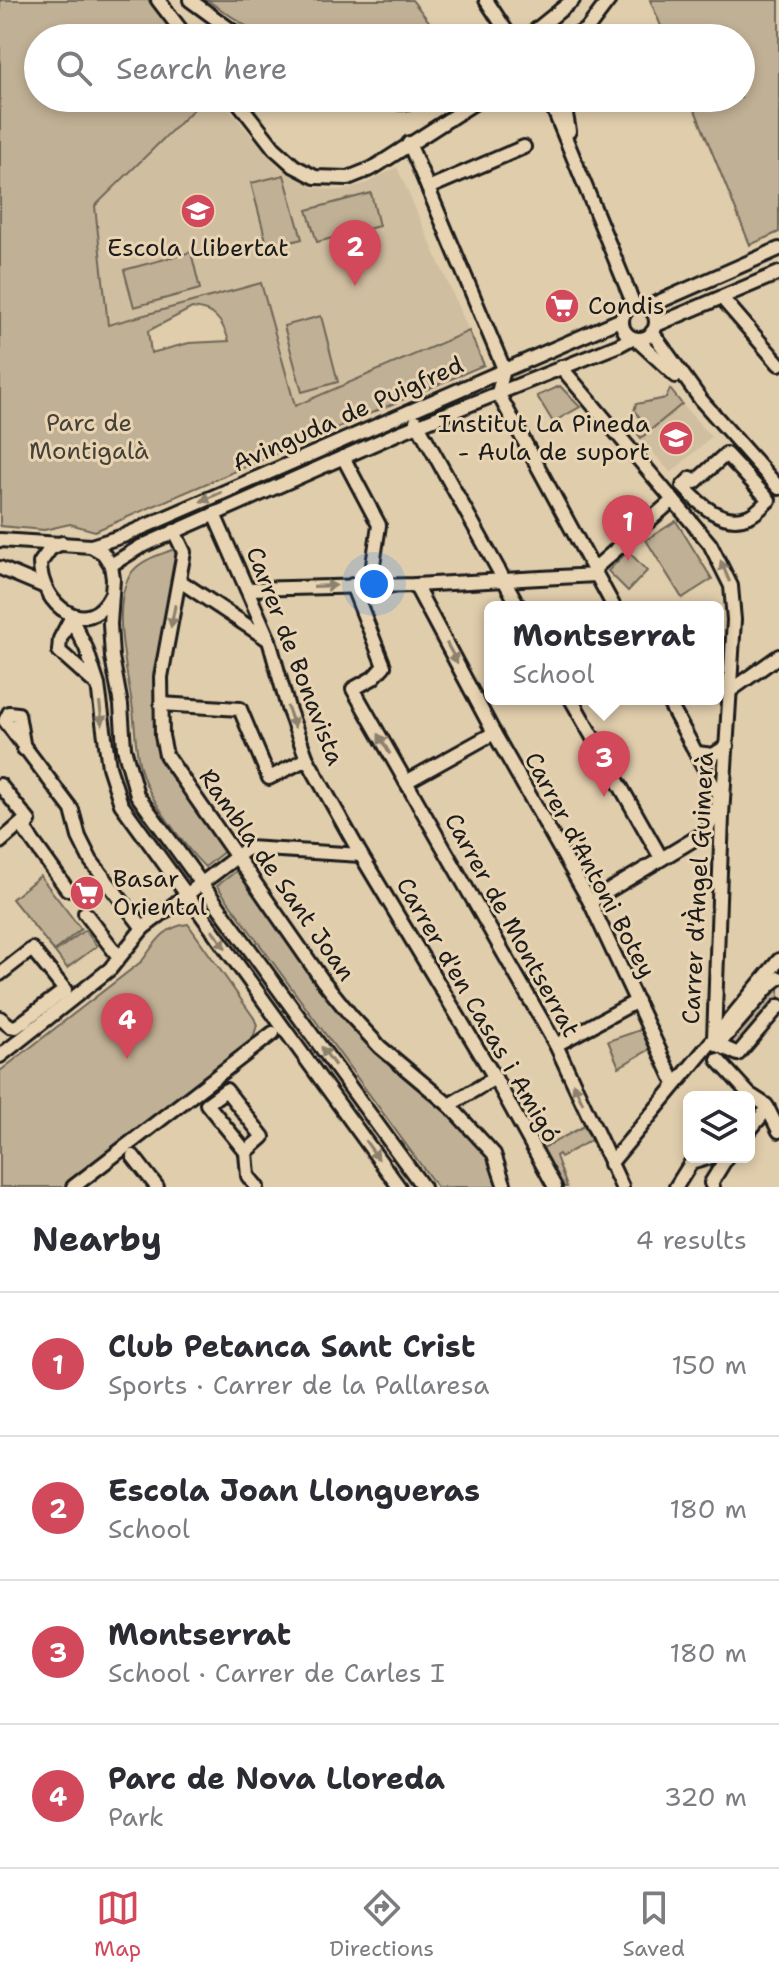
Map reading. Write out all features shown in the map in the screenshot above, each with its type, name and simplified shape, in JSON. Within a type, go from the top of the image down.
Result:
[{"type":"street","points":[[158,0],[176,24]]},
{"type":"street","points":[[190,0],[223,24]]},
{"type":"street","points":[[486,0],[502,24]]},
{"type":"street","points":[[543,24],[573,0]]},
{"type":"street","points":[[591,24],[609,0]]},
{"type":"street","points":[[246,112],[274,148],[294,166],[315,177],[348,178],[373,168],[459,112]]},
{"type":"street","points":[[555,112],[641,306],[654,315],[654,329],[701,400]]},
{"type":"street","points":[[565,112],[572,150]]},
{"type":"street","points":[[409,143],[504,369],[498,393],[611,601]]},
{"type":"street","points":[[428,188],[524,147]]},
{"type":"street","points":[[779,249],[626,310],[622,319],[624,330],[701,400],[779,488]]},
{"type":"street","points":[[634,338],[643,338],[654,329],[779,273]]},
{"type":"street","points":[[722,298],[779,364]]},
{"type":"street","name":"Avinguda de Puigfred","points":[[91,546],[119,538],[622,319]]},
{"type":"street","name":"Avinguda de Puigfred","points":[[111,565],[174,531],[343,457],[634,338]]},
{"type":"street","points":[[619,345],[651,355]]},
{"type":"street","name":"Carrer d'Àngel Guimerà","points":[[561,367],[710,544],[728,576],[734,602],[714,1039]]},
{"type":"street","points":[[411,411],[516,601]]},
{"type":"street","points":[[726,454],[769,500],[744,518],[715,515],[683,486],[691,478],[695,482],[726,454]]},
{"type":"street","points":[[343,457],[379,525],[370,585]]},
{"type":"street","points":[[247,589],[504,581],[595,572],[673,500]]},
{"type":"street","name":"Carrer de Bonavista","points":[[214,514],[269,640],[288,708],[307,759],[361,855]]},
{"type":"street","name":"Rambla de Sant Joan","points":[[174,531],[184,552],[161,677],[166,755],[323,981],[380,1047],[449,1105],[494,1154],[505,1187]]},
{"type":"street","points":[[0,540],[91,546],[103,553],[111,565],[112,657],[128,766],[137,795],[423,1187]]},
{"type":"street","points":[[62,543],[50,549],[40,563],[43,586],[57,606],[70,616],[86,648],[98,685],[109,767],[121,804],[399,1187]]},
{"type":"street","points":[[0,568],[43,586]]},
{"type":"street","points":[[180,581],[269,640]]},
{"type":"street","name":"Carrer de Montserrat","points":[[352,585],[384,666],[380,672],[353,689],[556,1045],[622,1187]]},
{"type":"street","name":"Carrer d'Antoni Botey","points":[[415,585],[590,902],[675,1084]]},
{"type":"street","points":[[70,616],[86,616],[101,610],[113,592]]},
{"type":"street","points":[[70,616],[60,639],[59,651],[98,685]]},
{"type":"street","points":[[733,656],[753,675]]},
{"type":"street","points":[[731,690],[779,656]]},
{"type":"street","points":[[161,704],[240,709],[269,778],[307,759]]},
{"type":"street","points":[[574,705],[661,858]]},
{"type":"street","points":[[590,902],[706,832],[718,807],[719,797],[670,705]]},
{"type":"street","points":[[406,782],[494,733]]},
{"type":"street","points":[[697,753],[713,755],[727,746]]},
{"type":"street","points":[[24,749],[72,810],[79,837],[91,861],[143,928]]},
{"type":"street","points":[[0,785],[29,821],[24,829],[67,889]]},
{"type":"street","points":[[0,791],[25,822],[0,842]]},
{"type":"street","points":[[706,832],[717,835],[722,842]]},
{"type":"street","points":[[0,1056],[110,969],[143,928],[248,848],[361,855]]},
{"type":"street","name":"Carrer d'en Casas i Amigó","points":[[361,855],[495,1078],[555,1187]]},
{"type":"street","points":[[85,913],[119,957]]},
{"type":"street","points":[[0,974],[32,949],[65,990],[16,1027],[0,1018]]},
{"type":"street","points":[[610,1164],[779,960]]},
{"type":"street","points":[[779,978],[718,1045],[738,1054],[779,1006]]},
{"type":"street","points":[[556,1045],[637,1001]]},
{"type":"street","points":[[73,1187],[273,1033]]},
{"type":"street","points":[[718,1060],[749,1094],[768,1108],[779,1131]]},
{"type":"street","points":[[449,1105],[495,1078]]},
{"type":"street","points":[[246,1152],[263,1137],[226,1090],[207,1104],[246,1152],[248,1176],[257,1187]]},
{"type":"street","points":[[755,1124],[768,1108]]},
{"type":"street","points":[[133,1156],[157,1187]]},
{"type":"street","points":[[676,1187],[691,1163]]},
{"type":"street","points":[[713,1187],[711,1183],[723,1163]]},
{"type":"shaded area","points":[[191,112],[231,112],[278,166],[312,187],[349,189],[397,167],[469,331],[295,406],[261,283],[107,325],[95,207]]},
{"type":"shaded area","name":"Institut La Pineda - Aula de suport","points":[[682,404],[711,437],[671,473],[641,439]]},
{"type":"green space","name":"Parc de Montigalà","points":[[0,0],[148,0],[167,24],[24,24],[24,112],[191,112],[95,206],[108,325],[261,283],[295,406],[469,331],[484,365],[95,531],[70,524],[44,530],[0,526]],"holes":[[[192,308],[206,311],[224,327],[229,341],[189,343],[151,353],[148,331]]]},
{"type":"green space","points":[[207,0],[412,0],[431,24],[243,24]]},
{"type":"green space","points":[[650,0],[779,0],[779,232],[750,245],[696,112],[755,112],[755,24],[660,24]]},
{"type":"green space","points":[[284,175],[302,239],[268,248],[251,183]]},
{"type":"green space","points":[[371,193],[379,226],[317,242],[307,210]]},
{"type":"green space","points":[[191,252],[200,289],[134,307],[124,270]]},
{"type":"green space","points":[[321,316],[338,382],[302,392],[284,326]]},
{"type":"green space","points":[[560,386],[580,407],[553,422],[537,396]]},
{"type":"green space","points":[[670,389],[682,404],[641,438],[633,428],[642,420],[634,411],[636,404],[666,398]]},
{"type":"green space","points":[[676,521],[712,579],[682,598],[646,540]]},
{"type":"green space","points":[[174,549],[178,564],[156,671],[156,740],[161,741],[226,850],[205,867],[172,827],[145,782],[138,755],[122,640],[122,602],[132,572],[146,561]]},
{"type":"green space","points":[[628,551],[647,571],[628,591],[608,571]]},
{"type":"green space","points":[[240,868],[320,983],[447,1108],[491,1158],[499,1187],[437,1187],[217,886]]},
{"type":"green space","points":[[40,876],[81,929],[54,951],[12,899]]},
{"type":"green space","points":[[188,924],[254,1018],[257,1025],[250,1048],[69,1187],[0,1187],[0,1071],[142,961],[166,932]]},
{"type":"green space","points":[[85,930],[97,946],[67,968],[55,952]]},
{"type":"green space","points":[[779,980],[779,1002],[737,1052],[722,1045]]},
{"type":"green space","points":[[643,1029],[652,1048],[619,1067],[608,1041]]},
{"type":"green space","points":[[584,1126],[591,1140],[561,1157],[559,1154],[556,1156],[567,1187],[564,1187],[543,1148]]},
{"type":"place","name":"Escola Llibertat","points":[[198,211]]},
{"type":"place","name":"Escola Joan Llongueras","points":[[355,286]]},
{"type":"place","name":"Condis","points":[[562,306]]},
{"type":"place","name":"Institut La Pineda - Aula de suport","points":[[676,438]]},
{"type":"place","name":"Club Petanca Sant Crist","points":[[628,561]]},
{"type":"place","name":"Montserrat","points":[[604,797]]},
{"type":"place","name":"Basar Oriental","points":[[87,893]]},
{"type":"place","name":"Parc de Nova Lloreda","points":[[127,1059]]}]
